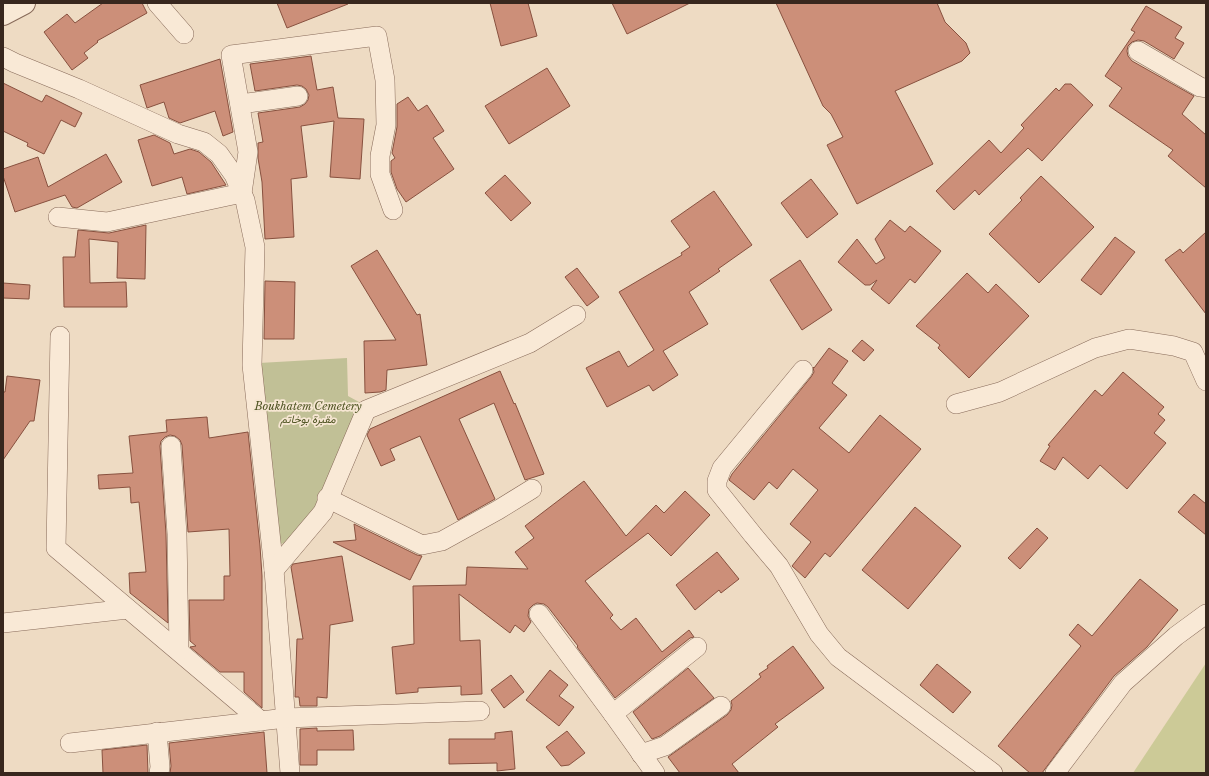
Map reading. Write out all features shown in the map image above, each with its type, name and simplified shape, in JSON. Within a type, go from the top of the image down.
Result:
[{"type":"street","points":[[3,14],[24,3]]},
{"type":"street","points":[[157,3],[184,34]]},
{"type":"street","points":[[242,193],[248,152],[231,55],[377,36],[385,80],[386,125],[380,156],[380,174],[393,210]]},
{"type":"street","points":[[1138,52],[1200,88],[1206,88]]},
{"type":"street","points":[[3,57],[80,89],[178,134],[204,142],[219,154],[234,175],[245,200],[255,247],[252,365],[274,570],[290,773]]},
{"type":"street","points":[[240,104],[298,96]]},
{"type":"street","points":[[58,217],[108,222],[242,193]]},
{"type":"street","points":[[274,570],[322,512],[366,410],[530,343],[576,315]]},
{"type":"street","points":[[60,336],[56,548],[261,721]]},
{"type":"street","points":[[956,404],[1000,392],[1095,348],[1129,339],[1174,346],[1194,352],[1206,381]]},
{"type":"street","points":[[803,370],[722,468],[717,481],[717,490],[779,566],[819,634],[838,657],[993,773]]},
{"type":"street","points":[[171,446],[177,534],[179,651]]},
{"type":"street","points":[[327,498],[422,545],[442,541],[532,489]]},
{"type":"street","points":[[3,623],[128,609]]},
{"type":"street","points":[[539,614],[613,714],[654,773]]},
{"type":"street","points":[[1055,773],[1123,683],[1176,636],[1206,614]]},
{"type":"street","points":[[613,714],[697,647]]},
{"type":"street","points":[[641,754],[665,746],[721,706]]},
{"type":"street","points":[[70,743],[286,718],[480,711]]},
{"type":"street","points":[[157,732],[160,767],[159,773]]},
{"type":"shaded area","points":[[1206,663],[1206,773],[1133,773]]},
{"type":"green space","name":"Boukhatem Cemetery مقبرة بوخاتم","points":[[347,358],[348,396],[359,402],[315,508],[287,543],[279,544],[259,363]]},
{"type":"building","points":[[103,3],[142,3],[147,13],[97,41],[98,42],[84,53],[88,58],[72,70],[44,32],[67,14],[75,23]]},
{"type":"building","points":[[277,3],[348,3],[348,4],[287,28]]},
{"type":"building","points":[[490,3],[528,3],[537,36],[501,46]]},
{"type":"building","points":[[612,3],[690,3],[627,34]]},
{"type":"building","points":[[776,3],[937,3],[945,22],[966,43],[970,53],[962,61],[895,91],[933,164],[857,204],[827,145],[843,137],[831,114],[823,106]]},
{"type":"building","points":[[1146,6],[1182,27],[1175,38],[1184,43],[1174,59],[1144,41],[1138,40],[1132,42],[1128,46],[1128,56],[1132,61],[1194,96],[1182,114],[1206,135],[1206,188],[1168,156],[1173,150],[1109,106],[1122,88],[1105,76],[1135,32],[1131,30]]},
{"type":"building","points":[[311,56],[317,90],[333,87],[338,118],[364,119],[360,179],[330,177],[334,121],[301,126],[307,177],[291,179],[294,237],[265,239],[262,182],[258,158],[258,143],[263,142],[258,113],[300,107],[308,100],[309,95],[306,89],[297,85],[255,91],[250,64]]},
{"type":"building","points":[[220,59],[233,132],[223,136],[215,111],[180,123],[169,118],[164,102],[147,108],[140,85]]},
{"type":"building","points":[[547,68],[570,106],[509,144],[485,106]]},
{"type":"building","points":[[3,83],[42,102],[46,95],[82,113],[75,127],[61,120],[44,154],[27,146],[28,143],[3,131]]},
{"type":"building","points":[[1065,84],[1071,84],[1093,105],[1042,161],[1028,148],[979,195],[975,190],[954,210],[936,191],[989,140],[1001,153],[1024,128],[1021,125],[1056,88],[1059,91]]},
{"type":"building","points":[[408,97],[418,111],[427,105],[444,131],[433,138],[454,169],[406,202],[397,189],[391,172],[391,161],[395,158],[392,153],[397,127],[397,104]]},
{"type":"building","points":[[154,135],[170,143],[174,154],[190,149],[199,152],[211,162],[226,185],[187,194],[182,177],[152,186],[138,140]]},
{"type":"building","points":[[106,154],[122,182],[77,208],[72,207],[65,195],[15,212],[3,176],[3,169],[38,157],[48,187]]},
{"type":"building","points":[[505,175],[531,203],[511,221],[485,193]]},
{"type":"building","points":[[1041,176],[1094,227],[1039,283],[989,234],[1022,200],[1020,198]]},
{"type":"building","points":[[811,179],[838,214],[807,238],[781,203]]},
{"type":"building","points":[[714,191],[752,245],[718,269],[720,271],[689,292],[708,324],[663,351],[678,375],[653,391],[649,385],[607,407],[586,368],[619,351],[628,367],[654,350],[619,292],[682,255],[681,253],[690,247],[671,221]]},
{"type":"building","points":[[890,220],[905,232],[910,226],[941,251],[915,283],[910,279],[889,304],[871,289],[877,280],[870,285],[865,285],[838,262],[857,239],[876,264],[885,258],[875,239]]},
{"type":"building","points":[[146,225],[145,279],[117,278],[118,242],[89,239],[90,283],[126,282],[127,307],[64,307],[63,257],[75,257],[78,230],[109,233]]},
{"type":"building","points":[[1206,232],[1206,314],[1165,260],[1180,249],[1183,253]]},
{"type":"building","points":[[1115,237],[1135,252],[1101,295],[1081,280]]},
{"type":"building","points":[[377,250],[417,315],[420,314],[427,365],[387,370],[386,390],[365,393],[364,341],[396,340],[351,266]]},
{"type":"building","points":[[800,260],[832,310],[802,330],[770,280]]},
{"type":"building","points":[[577,268],[599,297],[587,306],[565,277]]},
{"type":"building","points":[[967,273],[988,293],[996,284],[1029,316],[969,378],[938,348],[940,345],[916,326]]},
{"type":"building","points":[[265,281],[295,282],[294,339],[264,339]]},
{"type":"building","points":[[3,283],[30,285],[29,299],[3,298]]},
{"type":"building","points":[[862,340],[874,350],[864,361],[852,351]]},
{"type":"building","points":[[829,348],[848,361],[832,383],[847,395],[819,428],[849,453],[880,415],[921,449],[830,557],[825,553],[805,578],[792,566],[811,542],[790,524],[818,490],[793,469],[777,489],[769,482],[754,500],[729,480],[732,474],[811,377],[814,372],[813,367],[814,368]]},
{"type":"building","points":[[500,371],[514,404],[515,403],[544,474],[525,480],[494,403],[459,419],[495,499],[458,520],[420,436],[390,449],[395,460],[381,466],[367,435],[370,429]]},
{"type":"building","points":[[1123,372],[1164,407],[1158,414],[1165,420],[1154,433],[1166,443],[1127,489],[1100,465],[1088,479],[1063,457],[1055,470],[1040,461],[1050,446],[1048,445],[1095,390],[1102,396]]},
{"type":"building","points":[[7,376],[40,380],[34,421],[30,421],[3,460],[3,392],[5,392]]},
{"type":"building","points":[[207,417],[209,438],[248,432],[262,576],[262,708],[244,692],[244,672],[220,672],[190,647],[196,646],[190,641],[189,600],[224,600],[224,576],[230,576],[229,529],[188,532],[182,445],[180,440],[175,436],[170,435],[161,441],[160,446],[166,534],[168,623],[130,593],[129,573],[146,572],[139,502],[131,503],[130,487],[99,489],[98,475],[133,473],[129,436],[167,432],[166,420]]},
{"type":"building","points":[[584,481],[626,536],[656,505],[664,513],[685,491],[710,515],[671,556],[648,533],[585,581],[613,615],[610,618],[621,630],[636,618],[662,652],[689,630],[694,637],[690,638],[615,698],[577,647],[578,646],[548,607],[544,604],[537,603],[529,609],[528,616],[531,622],[524,632],[515,625],[510,633],[459,594],[460,641],[480,640],[482,694],[461,695],[461,686],[418,688],[418,692],[396,694],[392,647],[414,644],[413,586],[466,585],[467,567],[528,569],[515,552],[534,538],[525,526]]},
{"type":"building","points":[[1194,494],[1206,504],[1206,535],[1178,512]]},
{"type":"building","points":[[915,507],[961,546],[908,609],[862,570]]},
{"type":"building","points":[[354,524],[417,555],[422,556],[410,580],[333,542],[356,540]]},
{"type":"building","points":[[1037,528],[1048,538],[1020,569],[1008,558]]},
{"type":"building","points":[[717,552],[739,579],[721,593],[719,590],[695,610],[676,585]]},
{"type":"building","points":[[342,556],[353,621],[330,625],[327,698],[317,697],[317,706],[300,706],[299,697],[295,697],[297,639],[303,639],[291,567],[293,564]]},
{"type":"building","points":[[1140,579],[1178,610],[1147,647],[1114,676],[1042,773],[1030,773],[998,746],[1081,646],[1069,635],[1078,624],[1092,636]]},
{"type":"building","points":[[793,646],[824,688],[775,724],[778,727],[732,764],[739,773],[680,773],[668,757],[727,715],[731,710],[731,701],[761,677],[759,674],[768,668],[767,666]]},
{"type":"building","points":[[937,664],[971,692],[953,713],[920,685]]},
{"type":"building","points":[[688,668],[714,698],[660,736],[652,739],[633,712]]},
{"type":"building","points":[[550,670],[568,685],[559,696],[574,707],[559,726],[526,700]]},
{"type":"building","points":[[511,675],[524,692],[504,708],[491,690]]},
{"type":"building","points":[[317,728],[317,731],[353,730],[354,750],[317,750],[317,765],[300,765],[300,729]]},
{"type":"building","points":[[512,731],[515,769],[497,771],[497,763],[449,764],[449,739],[495,739],[495,733]]},
{"type":"building","points":[[567,731],[585,753],[569,765],[561,766],[546,747]]},
{"type":"building","points":[[264,732],[267,773],[170,773],[171,766],[169,743]]},
{"type":"building","points":[[147,745],[148,773],[103,773],[102,750]]}]
